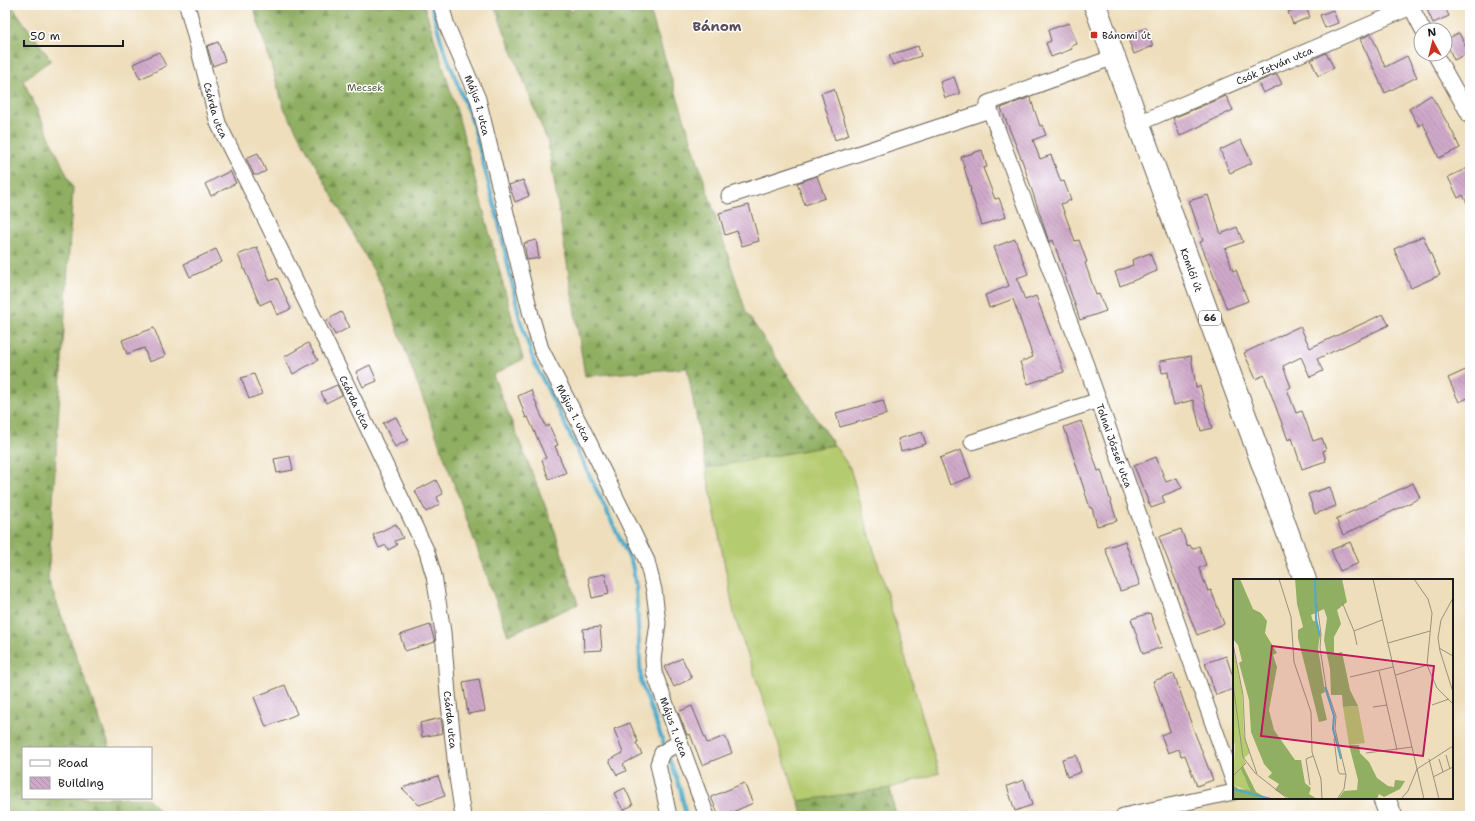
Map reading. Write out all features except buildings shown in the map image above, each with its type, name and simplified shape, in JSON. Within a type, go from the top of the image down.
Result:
[{"type":"main road","name":"Komlói út","points":[[1095,5],[1305,579]]},
{"type":"main road","points":[[1384,799],[1391,816]]},
{"type":"street","name":"Csárda utca","points":[[187,5],[218,123],[351,393],[427,552],[434,576],[443,632],[457,777],[463,816]]},
{"type":"street","name":"Május 1. utca","points":[[440,5],[447,26],[478,99],[529,307],[541,348],[647,561],[654,590],[658,623],[653,659],[654,672],[670,748],[707,816]]},
{"type":"street","points":[[1410,6],[1419,22]]},
{"type":"street","name":"Csók István utca","points":[[1139,123],[1410,6]]},
{"type":"street","points":[[730,196],[990,110],[988,103],[1114,57]]},
{"type":"street","points":[[1440,62],[1470,116]]},
{"type":"street","name":"Tolnai József utca","points":[[990,110],[1099,400],[1233,780]]},
{"type":"street","points":[[972,442],[1099,400]]},
{"type":"street","points":[[669,816],[658,764],[670,748]]},
{"type":"street","points":[[1123,816],[1233,792]]},
{"type":"green space","points":[[5,5],[11,5],[51,60],[23,80],[73,188],[48,579],[110,747],[22,747],[22,799],[149,799],[163,816],[5,816]]},
{"type":"green space","name":"Mecsek","points":[[253,5],[424,5],[458,115],[523,359],[493,375],[552,523],[578,604],[508,635],[381,284],[284,108]]},
{"type":"green space","points":[[494,5],[568,5],[569,12],[584,5],[648,5],[746,312],[834,445],[706,468],[687,368],[585,376],[548,143]]},
{"type":"green space","points":[[834,445],[850,468],[939,773],[890,788],[798,801],[735,618],[706,468]]},
{"type":"green space","points":[[890,788],[896,816],[804,816],[798,801]]},
{"type":"waterway","points":[[431,5],[442,44],[472,121],[497,215],[520,319],[534,362],[632,564],[636,587],[641,682],[680,788],[686,816]]},
{"type":"place","name":"Bánomi út","points":[[1094,35]]},
{"type":"district","name":"Bánom","points":[[717,26]]}]
